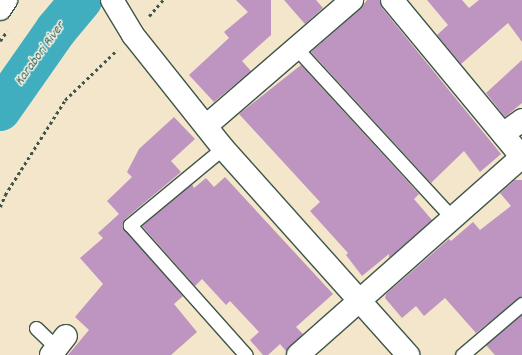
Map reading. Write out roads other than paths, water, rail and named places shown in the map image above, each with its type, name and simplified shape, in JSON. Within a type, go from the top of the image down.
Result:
[{"type":"street","points":[[0,9],[6,0]]},
{"type":"street","points":[[112,0],[133,35],[222,148],[408,355]]},
{"type":"street","points":[[206,126],[352,0]]},
{"type":"street","points":[[298,355],[522,157],[392,0]]},
{"type":"street","points":[[503,134],[522,120]]},
{"type":"lane","points":[[296,48],[453,218]]},
{"type":"lane","points":[[222,148],[130,225],[246,355]]},
{"type":"lane","points":[[462,355],[522,304]]},
{"type":"lane","points":[[36,328],[58,346]]},
{"type":"waterway","name":"Karabori River","points":[[0,110],[56,30],[81,0]]}]
